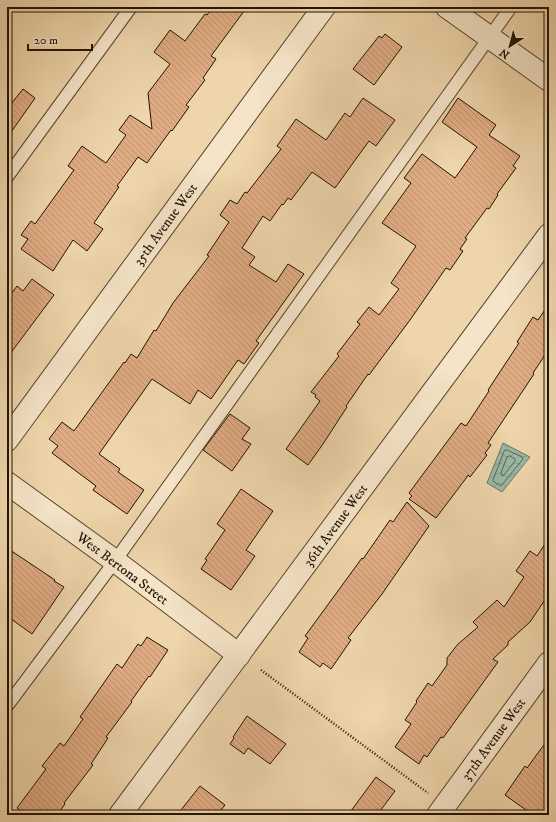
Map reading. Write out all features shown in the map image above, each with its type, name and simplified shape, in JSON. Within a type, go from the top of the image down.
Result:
[{"type":"street","name":"35th Avenue West","points":[[7,440],[324,7]]},
{"type":"street","points":[[447,7],[549,80]]},
{"type":"street","name":"36th Avenue West","points":[[120,815],[549,235]]},
{"type":"street","name":"West Bertona Street","points":[[7,483],[115,561],[239,655]]},
{"type":"street","name":"37th Avenue West","points":[[443,807],[549,663]]},
{"type":"lane","points":[[7,177],[131,7]]},
{"type":"lane","points":[[7,706],[115,561],[510,7]]},
{"type":"path","points":[[261,670],[443,807]]},
{"type":"water","points":[[503,443],[530,457],[502,492],[487,483]]},
{"type":"building","points":[[213,7],[247,7],[211,56],[216,59],[203,78],[205,80],[186,105],[189,107],[172,131],[171,130],[147,163],[138,157],[117,186],[119,187],[94,223],[103,229],[87,251],[73,240],[53,271],[21,249],[28,239],[21,235],[31,221],[35,224],[74,170],[68,166],[82,146],[106,163],[126,135],[119,130],[130,115],[152,129],[148,93],[170,64],[154,52],[170,30],[185,41],[205,14],[207,15]]},
{"type":"building","points":[[385,34],[402,47],[374,85],[353,69],[379,36],[382,38]]},
{"type":"building","points":[[23,89],[35,98],[7,138],[7,109]]},
{"type":"building","points":[[363,98],[395,120],[376,146],[369,141],[335,188],[312,172],[291,200],[288,198],[283,205],[282,204],[270,221],[263,216],[242,248],[255,257],[249,265],[276,282],[288,264],[304,274],[256,341],[259,343],[244,364],[238,360],[211,399],[198,390],[190,404],[152,379],[99,454],[120,469],[118,472],[144,490],[127,514],[93,490],[96,486],[52,453],[58,446],[49,439],[62,422],[74,431],[124,362],[125,363],[131,354],[137,358],[173,303],[209,256],[207,255],[229,222],[220,215],[230,200],[237,204],[245,192],[247,193],[281,149],[277,146],[296,119],[326,140],[345,113],[350,117]]},
{"type":"building","points":[[458,98],[496,125],[489,135],[520,156],[513,166],[516,168],[497,194],[498,195],[489,209],[487,208],[465,238],[467,239],[460,249],[463,251],[450,270],[446,268],[410,320],[369,375],[368,374],[308,465],[286,449],[320,401],[315,397],[316,395],[311,392],[339,356],[337,354],[360,324],[357,322],[369,307],[379,315],[399,289],[391,283],[416,246],[382,223],[411,183],[404,178],[422,154],[455,178],[477,147],[442,122]]},
{"type":"building","points":[[32,279],[54,295],[7,358],[7,300],[17,286],[23,291]]},
{"type":"building","points":[[549,304],[549,349],[488,443],[491,445],[485,453],[487,455],[470,477],[468,475],[436,518],[409,499],[412,496],[409,493],[461,423],[466,426],[519,343],[517,342],[533,317],[538,320]]},
{"type":"building","points":[[230,414],[250,428],[242,439],[251,444],[232,471],[203,450]]},
{"type":"building","points":[[241,489],[273,511],[246,550],[255,556],[231,590],[201,569],[207,560],[205,559],[225,530],[217,524]]},
{"type":"building","points":[[407,502],[429,526],[382,594],[348,638],[351,640],[331,669],[323,663],[320,667],[299,652],[308,638],[305,636],[362,558],[363,559],[390,520],[393,522]]},
{"type":"building","points":[[549,538],[549,594],[530,622],[508,642],[508,645],[493,659],[498,662],[443,738],[441,737],[427,757],[424,755],[419,764],[395,747],[411,724],[405,720],[428,683],[432,686],[447,665],[447,658],[458,644],[478,627],[473,622],[497,600],[504,607],[524,577],[516,571],[530,551],[537,556]]},
{"type":"building","points":[[7,548],[64,587],[32,634],[7,616]]},
{"type":"building","points":[[147,637],[168,650],[106,737],[108,738],[91,764],[93,765],[64,803],[65,804],[57,815],[27,815],[17,808],[46,769],[42,766],[60,743],[64,746],[83,719],[80,717],[117,664],[122,668],[138,644],[141,646]]},
{"type":"building","points":[[247,716],[286,744],[270,764],[248,748],[244,754],[230,744]]},
{"type":"building","points":[[549,738],[549,806],[543,815],[533,815],[505,795],[525,766],[527,768]]},
{"type":"building","points":[[376,777],[395,791],[377,815],[348,815]]},
{"type":"building","points":[[200,786],[225,805],[217,815],[177,815]]}]
